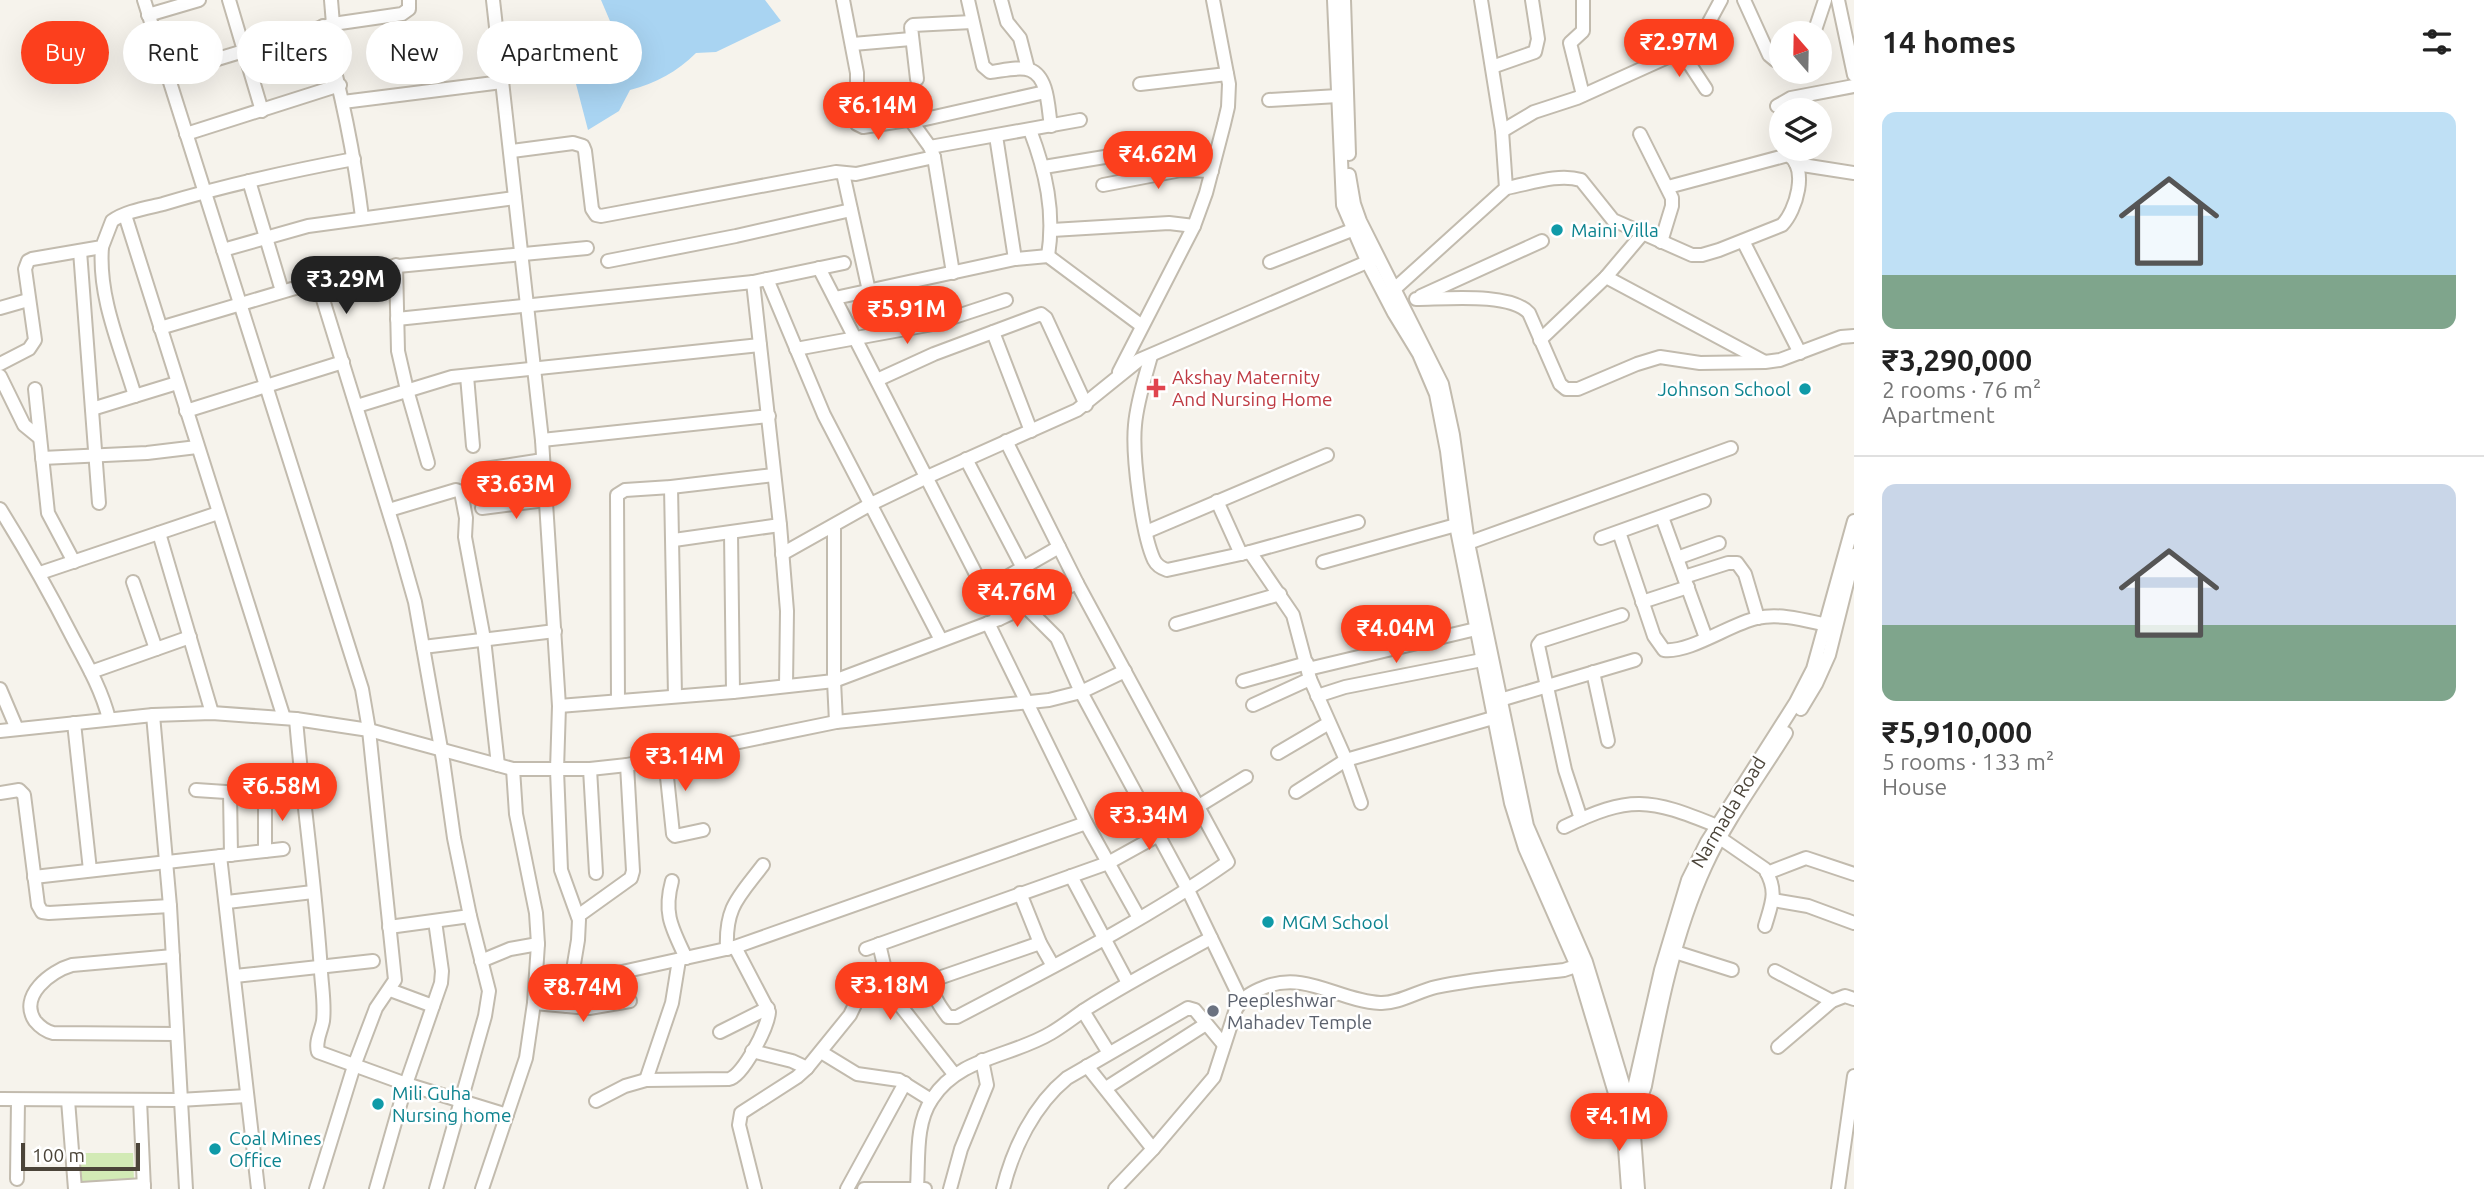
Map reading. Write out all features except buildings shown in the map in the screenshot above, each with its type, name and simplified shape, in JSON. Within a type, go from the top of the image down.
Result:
[{"type":"street","points":[[144,0],[150,21]]},
{"type":"street","points":[[148,15],[199,0]]},
{"type":"street","points":[[229,0],[237,25]]},
{"type":"street","points":[[328,21],[331,0]]},
{"type":"street","points":[[352,21],[402,14],[409,9],[409,0]]},
{"type":"street","points":[[493,0],[495,21]]},
{"type":"street","points":[[843,0],[853,44],[858,87],[857,124],[863,127],[907,120],[912,122],[1045,92]]},
{"type":"street","points":[[968,0],[986,70],[1028,69],[1038,76],[1045,92],[1051,126]]},
{"type":"street","points":[[1001,0],[1007,22],[1020,38],[1028,69]]},
{"type":"street","points":[[1118,375],[1194,226],[1212,171],[1228,107],[1227,75],[1213,0]]},
{"type":"street","points":[[1334,0],[1343,205],[1352,230],[1373,260],[1390,293],[1436,394],[1447,451],[1456,525],[1511,803],[1525,848],[1581,964],[1634,1135],[1638,1189]]},
{"type":"street","points":[[1345,0],[1350,188],[1373,260]]},
{"type":"street","points":[[1481,0],[1502,131],[1506,188]]},
{"type":"street","points":[[1492,67],[1535,52],[1538,39],[1531,0]]},
{"type":"street","points":[[1583,0],[1583,31],[1570,43],[1583,94]]},
{"type":"street","points":[[1502,131],[1534,112],[1583,94],[1681,51],[1708,24],[1721,0]]},
{"type":"street","points":[[1744,0],[1769,54]]},
{"type":"street","points":[[1818,21],[1825,0]]},
{"type":"street","points":[[1839,0],[1854,75]]},
{"type":"street","points":[[917,79],[910,29],[913,25],[972,22]]},
{"type":"street","points":[[853,44],[911,39]]},
{"type":"street","points":[[1681,51],[1706,89]]},
{"type":"street","points":[[1140,84],[1227,75]]},
{"type":"street","points":[[171,84],[362,689],[369,730],[395,980],[376,1008],[354,1066],[316,1189]]},
{"type":"street","points":[[254,84],[262,111]]},
{"type":"street","points":[[343,102],[486,84]]},
{"type":"street","points":[[502,84],[512,151],[542,440],[559,706],[557,770],[562,878],[578,916],[578,940],[567,1006]]},
{"type":"street","points":[[186,134],[340,85],[362,217]]},
{"type":"street","points":[[1791,98],[1854,86]]},
{"type":"street","points":[[1269,100],[1338,96]]},
{"type":"street","points":[[512,151],[573,143],[583,146],[592,209],[596,215],[601,216],[836,173],[856,174],[996,136],[1080,120]]},
{"type":"street","points":[[912,122],[932,152],[953,273]]},
{"type":"street","points":[[1030,130],[1044,167],[1052,230],[1048,256]]},
{"type":"street","points":[[1640,135],[1668,187],[1672,206],[1661,242]]},
{"type":"street","points":[[996,136],[1015,259]]},
{"type":"street","points":[[1044,167],[1153,149]]},
{"type":"street","points":[[1390,293],[1506,188],[1573,177],[1581,180],[1613,220],[1683,252],[1702,255],[1782,225],[1790,215],[1799,189],[1796,164],[1788,155],[1668,187]]},
{"type":"street","points":[[135,396],[103,286],[102,247],[112,221],[204,192],[354,159]]},
{"type":"street","points":[[1796,164],[1854,173]]},
{"type":"street","points":[[1102,185],[1181,170],[1212,171]]},
{"type":"street","points":[[843,173],[869,291]]},
{"type":"street","points":[[249,181],[282,291]]},
{"type":"street","points":[[223,250],[308,226],[515,198]]},
{"type":"street","points":[[608,261],[851,210]]},
{"type":"street","points":[[125,215],[218,513],[290,718],[302,797],[321,968],[323,1023],[316,1048],[322,1055],[507,1115]]},
{"type":"street","points":[[1052,230],[1169,223],[1194,226]]},
{"type":"street","points":[[1270,262],[1352,230]]},
{"type":"street","points":[[1540,340],[1606,277],[1644,232]]},
{"type":"street","points":[[1397,308],[1542,241]]},
{"type":"street","points":[[1743,241],[1800,353]]},
{"type":"street","points":[[0,364],[33,345],[35,335],[25,269],[28,261],[102,247]]},
{"type":"street","points":[[160,328],[356,270],[587,248]]},
{"type":"street","points":[[80,251],[99,503]]},
{"type":"street","points":[[835,298],[1015,259],[1048,256],[1142,326]]},
{"type":"street","points":[[782,554],[927,477],[1086,405],[1118,375],[1139,360],[1373,260]]},
{"type":"street","points":[[397,319],[753,282],[844,263]]},
{"type":"street","points":[[396,265],[398,351],[428,463]]},
{"type":"street","points":[[819,268],[984,590],[1026,703],[1086,823],[1139,918]]},
{"type":"street","points":[[1606,277],[1765,362]]},
{"type":"street","points":[[767,279],[824,415],[941,640]]},
{"type":"street","points":[[317,280],[415,602],[454,838],[489,991],[485,1016],[436,1189]]},
{"type":"street","points":[[753,282],[780,525],[787,611],[786,686]]},
{"type":"street","points":[[893,286],[907,329]]},
{"type":"street","points":[[1416,299],[1491,299],[1518,305],[1529,313],[1560,384],[1570,390],[1660,357],[1700,363],[1765,362],[1854,335]]},
{"type":"street","points":[[0,308],[28,300]]},
{"type":"street","points":[[796,349],[943,321],[1006,300]]},
{"type":"street","points":[[1397,308],[1434,368],[1447,401],[1468,543],[1527,826],[1616,1060],[1625,1111],[1628,1189]]},
{"type":"street","points":[[877,380],[934,354],[1038,315],[1044,316],[1086,405]]},
{"type":"street","points":[[993,332],[1031,430]]},
{"type":"street","points":[[357,406],[439,380],[760,345]]},
{"type":"street","points":[[1151,356],[1134,428],[1136,468],[1146,532],[1155,561],[1167,570],[1245,553],[1358,522]]},
{"type":"street","points":[[186,411],[343,362]]},
{"type":"street","points":[[0,376],[24,425],[40,438]]},
{"type":"street","points":[[467,376],[473,446]]},
{"type":"street","points":[[92,409],[177,383]]},
{"type":"street","points":[[36,389],[48,513],[74,562]]},
{"type":"street","points":[[542,440],[769,416]]},
{"type":"street","points":[[1006,442],[1077,583],[1228,862],[1188,890],[1053,966],[952,1018],[944,1013],[931,987],[938,976],[1040,943]]},
{"type":"street","points":[[42,458],[197,447]]},
{"type":"street","points":[[1468,543],[1731,448]]},
{"type":"street","points":[[1146,532],[1327,455]]},
{"type":"street","points":[[966,459],[1023,568]]},
{"type":"street","points":[[478,470],[543,460]]},
{"type":"street","points":[[618,701],[615,498],[625,490],[774,475]]},
{"type":"street","points":[[671,487],[675,696]]},
{"type":"street","points":[[389,510],[456,490],[461,492],[466,518],[465,537],[484,639],[498,765]]},
{"type":"street","points":[[482,508],[546,500]]},
{"type":"street","points":[[1601,538],[1704,501]]},
{"type":"street","points":[[1217,502],[1245,553],[1280,594],[1293,615],[1317,696],[1346,760],[1361,803]]},
{"type":"street","points":[[0,509],[40,573],[91,672],[104,700],[109,719]]},
{"type":"street","points":[[40,573],[218,513]]},
{"type":"street","points":[[1662,517],[1706,638]]},
{"type":"street","name":"Narmada Road","points":[[1625,1111],[1634,1088],[1676,916],[1688,880],[1796,702],[1813,669],[1854,522]]},
{"type":"street","points":[[674,540],[780,525]]},
{"type":"street","points":[[1323,562],[1456,525]]},
{"type":"street","points":[[834,526],[836,722]]},
{"type":"street","points":[[1619,532],[1654,636],[1664,650],[1682,648],[1758,618],[1791,617],[1827,625]]},
{"type":"street","points":[[159,533],[212,713]]},
{"type":"street","points":[[731,533],[733,692]]},
{"type":"street","points":[[1677,558],[1719,543]]},
{"type":"street","points":[[984,590],[1059,547]]},
{"type":"street","points":[[1625,1111],[1641,1097],[1645,1086],[1675,952],[1718,832],[1824,667],[1833,642],[1854,555]]},
{"type":"street","points":[[1642,602],[1728,563],[1737,563],[1745,574],[1758,618]]},
{"type":"street","points":[[133,582],[156,649]]},
{"type":"street","points":[[559,706],[834,681],[994,621],[1077,583]]},
{"type":"street","points":[[1176,624],[1280,594]]},
{"type":"street","points":[[1026,607],[1057,638],[1081,692],[1188,890],[1241,1000]]},
{"type":"street","points":[[1581,819],[1565,770],[1538,649],[1541,641],[1622,615]]},
{"type":"street","points":[[1243,681],[1308,670],[1476,629]]},
{"type":"street","points":[[423,647],[555,631]]},
{"type":"street","points":[[91,672],[190,637]]},
{"type":"street","points":[[1317,696],[1345,687],[1482,660]]},
{"type":"street","points":[[1500,700],[1634,660]]},
{"type":"street","points":[[1253,705],[1308,670]]},
{"type":"street","points":[[0,731],[153,715],[212,713],[290,718],[369,730],[513,769],[590,769],[666,758],[836,722],[1026,703],[1081,692],[1125,671]]},
{"type":"street","points":[[1593,672],[1608,741]]},
{"type":"street","points":[[0,689],[17,729]]},
{"type":"street","points":[[1493,718],[1500,700]]},
{"type":"street","points":[[153,715],[170,906],[186,1189]]},
{"type":"street","points":[[1296,792],[1346,760],[1493,718]]},
{"type":"street","points":[[74,723],[90,870]]},
{"type":"street","points":[[1278,752],[1329,723]]},
{"type":"street","points":[[666,758],[673,834],[676,836],[703,830]]},
{"type":"street","points":[[578,916],[631,878],[633,872],[627,765]]},
{"type":"street","points":[[482,1189],[526,1058],[534,1003],[538,944],[536,913],[516,814],[513,769]]},
{"type":"street","points":[[590,769],[596,873]]},
{"type":"street","points":[[866,949],[1108,863],[1159,836],[1246,777]]},
{"type":"street","points":[[0,793],[16,789],[22,792],[39,908],[49,914],[170,906]]},
{"type":"street","points":[[197,790],[302,797]]},
{"type":"street","points":[[230,792],[225,855],[227,902],[258,1189]]},
{"type":"street","points":[[265,795],[265,851]]},
{"type":"street","points":[[1564,827],[1612,806],[1640,803],[1685,813],[1718,832],[1767,873],[1773,885],[1773,900],[1765,926]]},
{"type":"street","points":[[622,972],[731,948],[1086,823]]},
{"type":"street","points":[[34,877],[282,849]]},
{"type":"street","points":[[1767,873],[1806,858],[1854,874]]},
{"type":"street","points":[[596,1101],[625,1086],[646,1080],[734,1078],[752,1051],[769,1017],[768,1008],[731,948],[727,919],[736,900],[763,865]]},
{"type":"street","points":[[1071,876],[1128,983]]},
{"type":"street","points":[[646,1080],[672,1003],[682,959],[668,919],[667,900],[672,881]]},
{"type":"street","points":[[227,902],[313,892]]},
{"type":"street","points":[[1020,894],[1040,943],[1053,966]]},
{"type":"street","points":[[1773,900],[1808,906],[1854,923]]},
{"type":"street","points":[[389,927],[470,916]]},
{"type":"street","points":[[376,1189],[442,971],[435,920]]},
{"type":"street","points":[[864,1189],[921,1188],[920,1131],[924,1115],[931,1100],[954,1074],[982,1060],[1036,1042],[1128,983],[1211,938]]},
{"type":"street","points":[[481,961],[510,949],[538,944]]},
{"type":"street","points":[[879,944],[887,980],[904,1012],[954,1074]]},
{"type":"street","points":[[1675,952],[1732,970]]},
{"type":"street","points":[[173,956],[61,968],[43,982],[31,999],[30,1006],[38,1024],[53,1033],[177,1034]]},
{"type":"street","points":[[235,976],[373,961]]},
{"type":"street","points":[[1115,1189],[1214,1077],[1229,1024],[1241,1000],[1254,991],[1284,981],[1302,982],[1366,1001],[1387,1003],[1439,986],[1581,964]]},
{"type":"street","points":[[1775,971],[1832,1001]]},
{"type":"street","points":[[755,1189],[742,1142],[739,1118],[747,1107],[807,1068],[850,1015],[861,992],[887,980]]},
{"type":"street","points":[[390,990],[433,1006]]},
{"type":"street","points":[[1778,1047],[1832,1001],[1845,996],[1854,999]]},
{"type":"street","points":[[534,1003],[589,1007],[630,1001]]},
{"type":"street","points":[[720,1032],[768,1008]]},
{"type":"street","points":[[1003,1189],[1014,1153],[1041,1105],[1059,1084],[1188,1008],[1195,1010],[1224,1045]]},
{"type":"street","points":[[1083,1011],[1108,1053]]},
{"type":"street","points":[[1106,1088],[1206,1024]]},
{"type":"street","points":[[752,1051],[792,1061],[807,1068]]},
{"type":"street","points":[[821,1052],[857,1074],[905,1083],[931,1100]]},
{"type":"street","points":[[1616,1060],[1629,1063],[1641,1059]]},
{"type":"street","points":[[950,1189],[961,1149],[987,1085],[982,1060]]},
{"type":"street","points":[[1087,1066],[1153,1149]]},
{"type":"street","points":[[1838,1189],[1854,1076]]},
{"type":"street","points":[[847,1189],[905,1083]]},
{"type":"street","points":[[0,1100],[179,1100],[247,1096]]},
{"type":"street","points":[[17,1179],[18,1100]]},
{"type":"street","points":[[68,1100],[75,1189]]},
{"type":"street","points":[[81,1189],[144,1187],[140,1100]]},
{"type":"green space","points":[[76,1153],[133,1153],[134,1181],[77,1185]]},
{"type":"water","points":[[601,0],[765,0],[781,21],[716,52],[696,53],[666,76],[630,90],[619,111],[588,130],[576,84],[642,84],[642,21],[610,21]]},
{"type":"place","name":"Maini Villa","points":[[1557,230]]},
{"type":"place","name":"Akshay Maternity And Nursing Home","points":[[1156,388]]},
{"type":"place","name":"Johnson School","points":[[1805,389]]},
{"type":"place","name":"MGM School","points":[[1268,922]]},
{"type":"place","name":"Peepleshwar Mahadev Temple","points":[[1213,1011]]},
{"type":"place","name":"Mili Guha Nursing home","points":[[378,1104]]},
{"type":"place","name":"Coal Mines Office","points":[[215,1149]]}]
